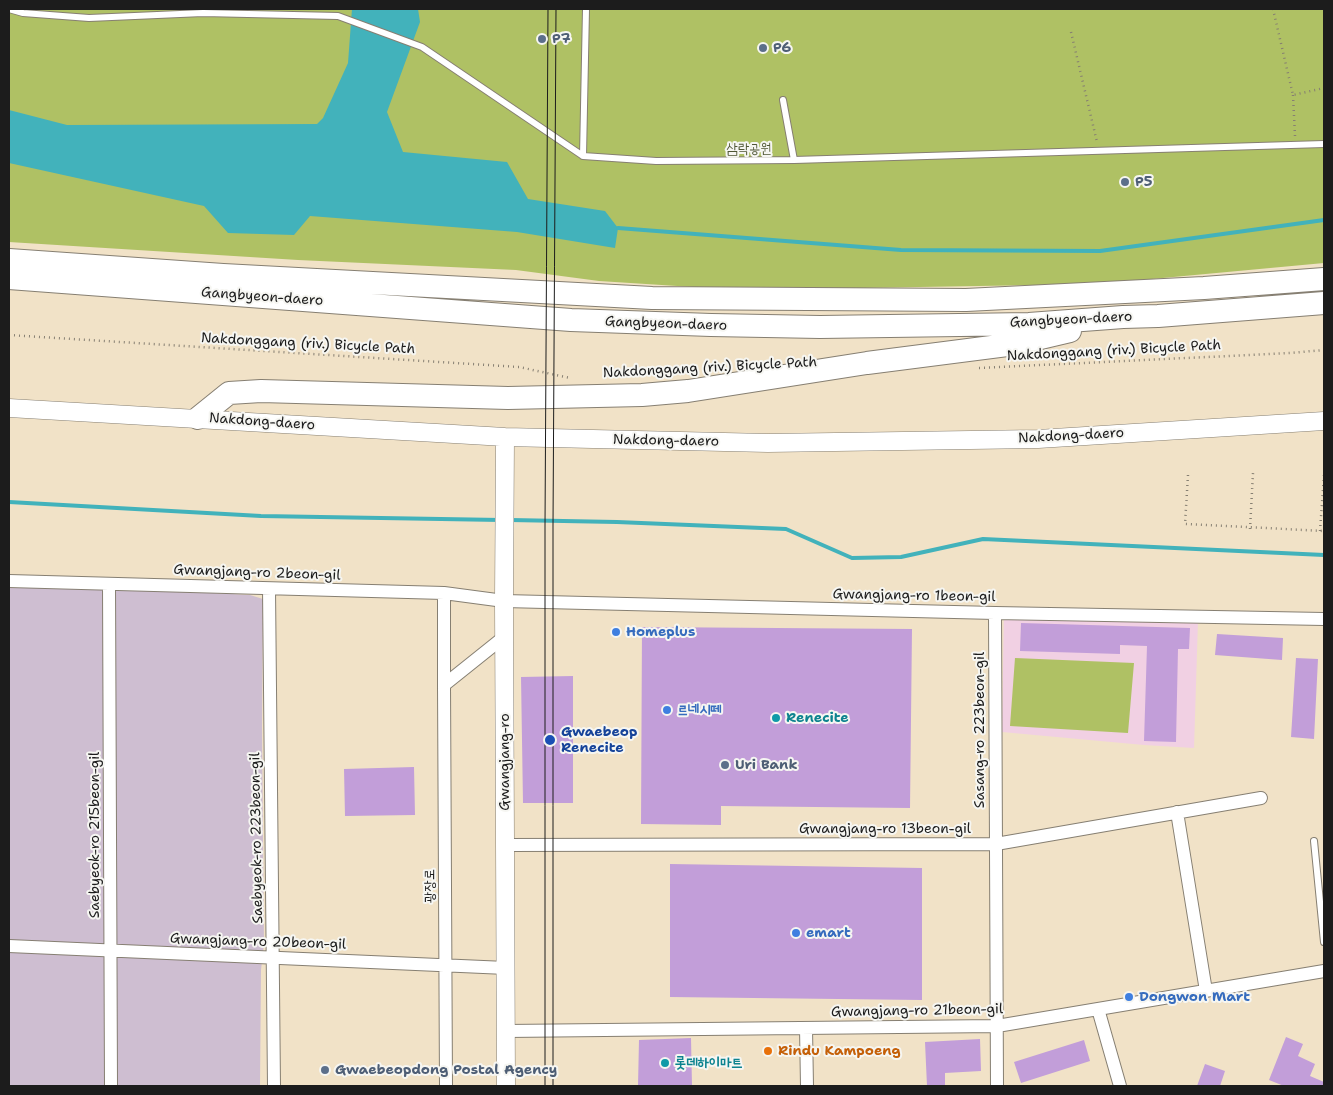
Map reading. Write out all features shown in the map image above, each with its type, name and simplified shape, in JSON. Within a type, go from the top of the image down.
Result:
[{"type":"highway","name":"Gangbyeon-daero","points":[[9,260],[223,275],[652,298],[966,300],[1204,288],[1324,279]]},
{"type":"highway","name":"Gangbyeon-daero","points":[[9,278],[529,318],[626,323],[820,327],[1029,324],[1324,303]]},
{"type":"highway","points":[[198,418],[229,393],[260,391],[508,398],[642,395],[688,391],[867,363],[1015,344],[1123,317],[1204,288]]},
{"type":"main road","name":"Nakdong-daero","points":[[9,408],[505,437],[768,443],[1038,439],[1324,421]]},
{"type":"main road","name":"Gwangjang-ro","points":[[505,437],[506,1086]]},
{"type":"street","name":"Gwangjang-ro 2beon-gil","points":[[9,581],[444,594],[504,594]]},
{"type":"street","name":"Saebyeok-ro 215beon-gil","points":[[109,584],[111,1086]]},
{"type":"street","name":"Saebyeok-ro 223beon-gil","points":[[269,589],[274,1086]]},
{"type":"street","name":"광장로","points":[[444,594],[446,1086]]},
{"type":"street","name":"Gwangjang-ro 1beon-gil","points":[[504,594],[995,613],[1324,619]]},
{"type":"street","name":"Sasang-ro 223beon-gil","points":[[995,613],[997,1086]]},
{"type":"street","points":[[444,685],[504,637]]},
{"type":"street","name":"Gwangjang-ro 13beon-gil","points":[[505,845],[996,844],[1261,798]]},
{"type":"street","points":[[1177,812],[1206,991]]},
{"type":"street","name":"Gwangjang-ro 20beon-gil","points":[[9,946],[506,968]]},
{"type":"street","name":"Gwangjang-ro 21beon-gil","points":[[506,1031],[997,1026],[1324,971]]},
{"type":"street","points":[[1098,1009],[1120,1086]]},
{"type":"street","points":[[806,1028],[806,1086]]},
{"type":"lane","points":[[9,9],[23,13],[89,18],[203,13],[338,16],[422,47],[582,156],[656,161],[794,160],[1324,144]]},
{"type":"lane","points":[[582,156],[586,9]]},
{"type":"lane","points":[[783,100],[794,160]]},
{"type":"lane","points":[[1314,841],[1324,942]]},
{"type":"path","points":[[1273,9],[1292,95],[1296,145]]},
{"type":"path","points":[[1071,32],[1100,151]]},
{"type":"path","points":[[1292,95],[1324,88]]},
{"type":"path","name":"Nakdonggang (riv.) Bicycle Path","points":[[9,336],[519,367],[574,378]]},
{"type":"path","name":"Nakdonggang (riv.) Bicycle Path","points":[[978,368],[1324,350]]},
{"type":"path","points":[[1250,529],[1253,473]]},
{"type":"path","points":[[1188,475],[1185,524],[1324,532]]},
{"type":"path","points":[[1320,531],[1324,476]]},
{"type":"shaded area","points":[[9,586],[122,588],[250,595],[263,599],[264,944],[261,970],[260,1086],[9,1086]]},
{"type":"shaded area","points":[[1004,608],[1198,621],[1194,748],[1002,732]]},
{"type":"green space","name":"삼락공원","points":[[9,9],[1324,9],[1324,263],[1098,284],[740,290],[599,281],[516,270],[298,260],[9,242]]},
{"type":"green space","points":[[1015,658],[1134,663],[1128,733],[1010,726]]},
{"type":"water","points":[[352,9],[418,9],[420,22],[387,112],[403,152],[507,162],[528,199],[605,211],[618,228],[615,248],[517,232],[310,216],[294,235],[228,233],[204,206],[9,163],[9,110],[67,125],[317,124],[323,118],[348,63]]},
{"type":"building","points":[[1021,623],[1190,628],[1189,649],[1178,649],[1176,742],[1144,741],[1147,646],[1120,645],[1120,654],[1020,651]]},
{"type":"building","name":"Renecite","points":[[642,627],[912,629],[910,808],[721,806],[721,825],[641,824]]},
{"type":"building","points":[[1217,634],[1283,638],[1282,660],[1215,655]]},
{"type":"building","points":[[1296,658],[1318,659],[1314,739],[1291,737]]},
{"type":"building","points":[[573,676],[573,803],[523,803],[521,677]]},
{"type":"building","points":[[414,767],[415,815],[345,816],[344,769]]},
{"type":"building","name":"emart","points":[[670,864],[922,868],[922,1000],[670,997]]},
{"type":"building","points":[[1286,1037],[1303,1044],[1298,1056],[1315,1064],[1310,1076],[1324,1082],[1324,1086],[1284,1086],[1269,1080]]},
{"type":"building","name":"롯데하이마트","points":[[691,1038],[692,1086],[638,1086],[639,1040]]},
{"type":"building","points":[[980,1039],[981,1071],[945,1073],[945,1086],[927,1086],[925,1042]]},
{"type":"building","points":[[1084,1040],[1090,1061],[1021,1083],[1014,1062]]},
{"type":"building","points":[[1205,1064],[1225,1071],[1220,1086],[1197,1086]]},
{"type":"waterway","points":[[618,228],[901,250],[1100,251],[1324,220]]},
{"type":"waterway","points":[[9,502],[261,516],[501,520]]},
{"type":"waterway","points":[[510,520],[786,529],[852,558],[901,557],[983,539],[1324,555]]},
{"type":"tram line","points":[[545,1086],[545,525],[548,9]]},
{"type":"tram line","points":[[553,1086],[553,525],[556,9]]},
{"type":"place","name":"P7","points":[[542,39]]},
{"type":"place","name":"P6","points":[[763,48]]},
{"type":"place","name":"P5","points":[[1125,182]]},
{"type":"place","name":"Homeplus","points":[[616,632]]},
{"type":"place","name":"르네시떼","points":[[667,710]]},
{"type":"place","name":"Renecite","points":[[776,718]]},
{"type":"place","name":"Gwaebeop Renecite","points":[[550,740]]},
{"type":"place","name":"Uri Bank","points":[[725,765]]},
{"type":"place","name":"emart","points":[[796,933]]},
{"type":"place","name":"Dongwon Mart","points":[[1129,997]]},
{"type":"place","name":"Rindu Kampoeng","points":[[768,1051]]},
{"type":"place","name":"롯데하이마트","points":[[665,1063]]},
{"type":"place","name":"Gwaebeopdong Postal Agency","points":[[325,1070]]}]
